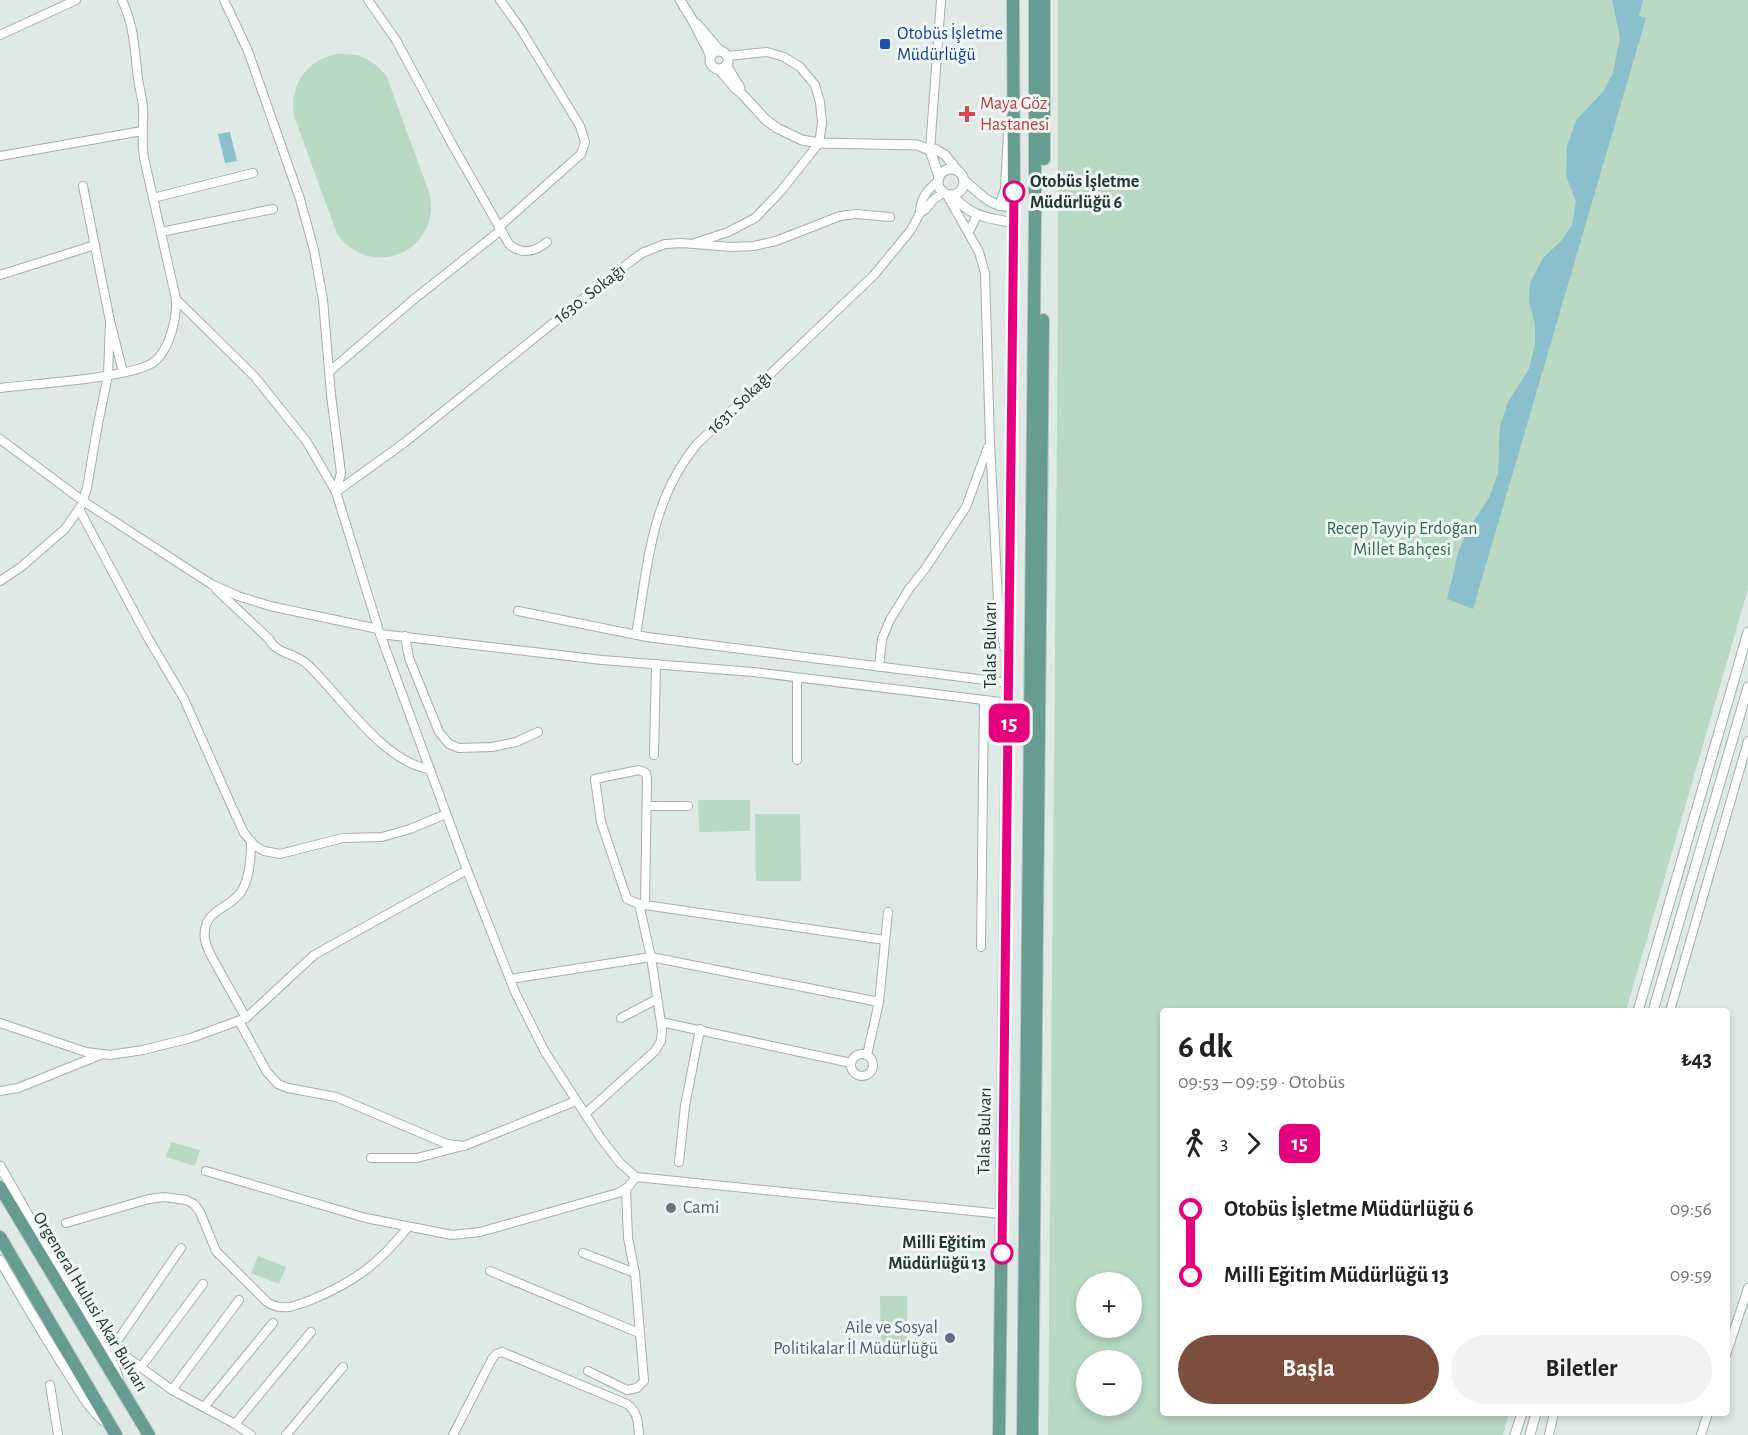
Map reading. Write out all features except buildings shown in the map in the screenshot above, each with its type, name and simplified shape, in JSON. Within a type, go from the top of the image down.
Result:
[{"type":"main road","name":"Talas Bulvarı","points":[[999,1435],[1014,223],[1013,0]]},
{"type":"main road","points":[[1023,1435],[1035,239],[1035,0]]},
{"type":"main road","points":[[1032,1435],[1044,0]]},
{"type":"main road","name":"Orgeneral Hulusi Akar Bulvarı","points":[[0,1187],[149,1435]]},
{"type":"main road","points":[[0,1237],[113,1430]]},
{"type":"street","points":[[0,35],[76,0]]},
{"type":"street","points":[[0,388],[108,375],[149,365],[163,351],[175,318],[176,299],[144,158],[141,131],[143,106],[135,43],[131,21],[122,0]]},
{"type":"street","points":[[224,0],[248,51],[307,224],[323,300],[332,404],[342,472],[336,492]]},
{"type":"street","points":[[368,0],[396,40],[509,244],[518,250],[526,251],[535,250],[547,242]]},
{"type":"street","points":[[330,371],[500,228],[581,154],[585,142],[580,126],[520,28],[500,0]]},
{"type":"street","points":[[680,0],[711,56],[711,64],[767,52],[784,57],[800,67],[815,86],[820,102],[822,123],[819,143],[755,218],[728,232],[690,244]]},
{"type":"street","points":[[941,0],[930,150],[938,186],[963,208],[977,215],[1014,223]]},
{"type":"street","points":[[693,21],[704,30],[739,85],[741,93],[755,110],[777,128],[802,140],[819,143],[911,144],[930,150],[935,149],[945,155],[964,180],[986,200],[999,206],[1014,207]]},
{"type":"street","points":[[711,56],[714,52],[723,60]]},
{"type":"street","points":[[999,206],[1005,189],[1013,80]]},
{"type":"street","points":[[0,156],[141,131]]},
{"type":"street","points":[[938,179],[948,169],[957,170]]},
{"type":"street","points":[[153,198],[253,173]]},
{"type":"street","name":"1631. Sokağı","points":[[636,635],[654,529],[665,495],[679,468],[698,444],[877,272],[911,230],[920,213],[920,204],[925,194],[938,179]]},
{"type":"street","points":[[948,194],[960,192],[964,180]]},
{"type":"street","points":[[82,186],[123,372]]},
{"type":"street","points":[[518,611],[636,635],[1009,683],[998,601],[990,442],[986,283],[979,252],[948,194]]},
{"type":"street","name":"1631. Sokağı","points":[[920,213],[933,200],[948,194]]},
{"type":"street","points":[[161,232],[273,209]]},
{"type":"street","name":"1630. Sokağı","points":[[336,492],[404,443],[642,254],[665,244],[754,246],[776,241],[840,216],[856,214],[890,217]]},
{"type":"street","points":[[969,232],[977,215]]},
{"type":"street","points":[[0,276],[94,245]]},
{"type":"street","points":[[176,299],[255,377],[307,442],[336,492],[379,631],[467,870],[510,979],[534,1032],[576,1101],[613,1155],[636,1177],[1002,1214]]},
{"type":"street","points":[[0,581],[21,567],[65,529],[83,501],[108,375],[110,321]]},
{"type":"street","points":[[0,439],[83,501],[211,584],[238,596],[270,606],[405,636],[602,660],[753,672],[1009,704]]},
{"type":"street","points":[[879,667],[882,639],[890,620],[966,507],[990,442]]},
{"type":"street","points":[[79,510],[148,638],[184,699],[244,834],[251,842],[264,851],[280,854],[342,838],[382,837],[410,829],[446,814]]},
{"type":"street","points":[[211,584],[269,639],[274,647],[305,662],[366,728],[398,756],[413,765],[429,769]]},
{"type":"street","points":[[1639,1008],[1748,632]]},
{"type":"street","points":[[405,636],[409,658],[439,732],[449,744],[470,749],[492,747],[516,742],[538,732]]},
{"type":"street","points":[[654,755],[656,664]]},
{"type":"street","points":[[797,678],[797,760]]},
{"type":"street","points":[[1654,1008],[1748,687]]},
{"type":"street","points":[[981,947],[984,700]]},
{"type":"street","points":[[1671,1008],[1748,741]]},
{"type":"street","points":[[585,1114],[655,1051],[661,1041],[661,1022],[642,905],[647,776],[643,771],[637,770],[595,779],[601,822],[627,898],[642,905],[885,939]]},
{"type":"street","points":[[647,806],[688,806]]},
{"type":"street","points":[[251,842],[250,863],[244,886],[239,895],[213,914],[207,925],[205,940],[267,1072],[278,1084],[288,1088],[336,1097],[440,1142],[464,1146]]},
{"type":"street","points":[[0,1023],[100,1055],[161,1046],[209,1032],[242,1019],[314,955],[467,870]]},
{"type":"street","points":[[867,1055],[879,1002],[888,912]]},
{"type":"street","points":[[510,979],[651,957],[879,1002]]},
{"type":"street","points":[[621,1018],[657,999]]},
{"type":"street","points":[[661,1022],[851,1063]]},
{"type":"street","points":[[679,1162],[685,1106],[700,1029]]},
{"type":"street","points":[[0,1091],[18,1088],[100,1055]]},
{"type":"street","points":[[857,1055],[867,1055],[872,1060],[873,1068],[869,1074],[861,1076],[854,1073],[851,1063],[857,1055]]},
{"type":"street","points":[[371,1158],[417,1158],[464,1146],[576,1101]]},
{"type":"street","points":[[0,1166],[114,1366],[121,1388]]},
{"type":"street","points":[[206,1171],[366,1218],[442,1234],[471,1234],[556,1212],[618,1193],[626,1189],[636,1177]]},
{"type":"street","points":[[588,1371],[627,1390],[634,1390],[644,1381],[635,1273],[628,1238],[626,1189]]},
{"type":"street","points":[[66,1222],[149,1199],[173,1198],[190,1202],[200,1212],[216,1251],[267,1302],[276,1307],[285,1308],[327,1293],[356,1278],[380,1259],[408,1227]]},
{"type":"street","points":[[181,1248],[112,1347],[172,1390],[235,1424],[250,1435]]},
{"type":"street","points":[[583,1253],[635,1273]]},
{"type":"street","points":[[0,1260],[80,1391],[99,1417],[113,1430]]},
{"type":"street","points":[[490,1271],[639,1333]]},
{"type":"street","points":[[141,1366],[204,1284]]},
{"type":"street","points":[[1730,1343],[1748,1288]]},
{"type":"street","points":[[172,1390],[239,1300]]},
{"type":"street","points":[[204,1407],[273,1323]]},
{"type":"street","points":[[235,1424],[311,1332]]},
{"type":"street","points":[[453,1435],[492,1359],[496,1354],[502,1352],[627,1404],[637,1416],[639,1435]]},
{"type":"street","points":[[286,1435],[342,1367]]},
{"type":"street","points":[[50,1385],[58,1435]]},
{"type":"street","points":[[1515,1435],[1521,1416]]},
{"type":"street","points":[[1530,1435],[1535,1416]]},
{"type":"street","points":[[1549,1435],[1553,1416]]},
{"type":"street","points":[[1701,1435],[1707,1416]]},
{"type":"green space","name":"Recep Tayyip Erdoğan Millet Bahçesi","points":[[1058,0],[1748,0],[1748,589],[1627,1008],[1160,1008],[1160,1416],[1508,1416],[1503,1435],[1048,1435],[1058,320]]},
{"type":"green space","points":[[338,54],[360,56],[377,66],[387,77],[430,195],[430,215],[424,232],[414,245],[400,254],[384,257],[367,256],[351,248],[337,234],[294,116],[294,94],[302,75],[317,61]]},
{"type":"green space","points":[[698,800],[750,800],[750,831],[699,832]]},
{"type":"green space","points":[[755,814],[800,814],[801,881],[756,881]]},
{"type":"green space","points":[[171,1142],[200,1150],[195,1166],[166,1157]]},
{"type":"green space","points":[[258,1256],[286,1267],[279,1284],[251,1273]]},
{"type":"green space","points":[[880,1296],[907,1296],[907,1342],[881,1342]]},
{"type":"water","points":[[1612,0],[1643,0],[1639,16],[1646,18],[1473,609],[1447,599],[1459,550],[1467,531],[1489,498],[1498,473],[1500,426],[1508,402],[1529,369],[1535,345],[1535,325],[1529,302],[1530,283],[1543,258],[1561,241],[1572,225],[1576,202],[1566,176],[1567,147],[1576,120],[1603,92],[1613,73],[1620,38]]},
{"type":"water","points":[[230,132],[237,161],[225,163],[218,134]]},
{"type":"bus line","name":"15","points":[[1002,1253],[1014,192]]},
{"type":"place","name":"Otobüs İşletme Müdürlüğü","points":[[885,44]]},
{"type":"place","name":"Maya Göz Hastanesi","points":[[967,114]]},
{"type":"place","name":"Otobüs İşletme Müdürlüğü 6","points":[[1014,192]]},
{"type":"place","name":"Cami","points":[[671,1208]]},
{"type":"place","name":"Milli Eğitim Müdürlüğü 13","points":[[1002,1253]]},
{"type":"place","name":"Aile ve Sosyal Politikalar İl Müdürlüğü","points":[[950,1338]]}]
